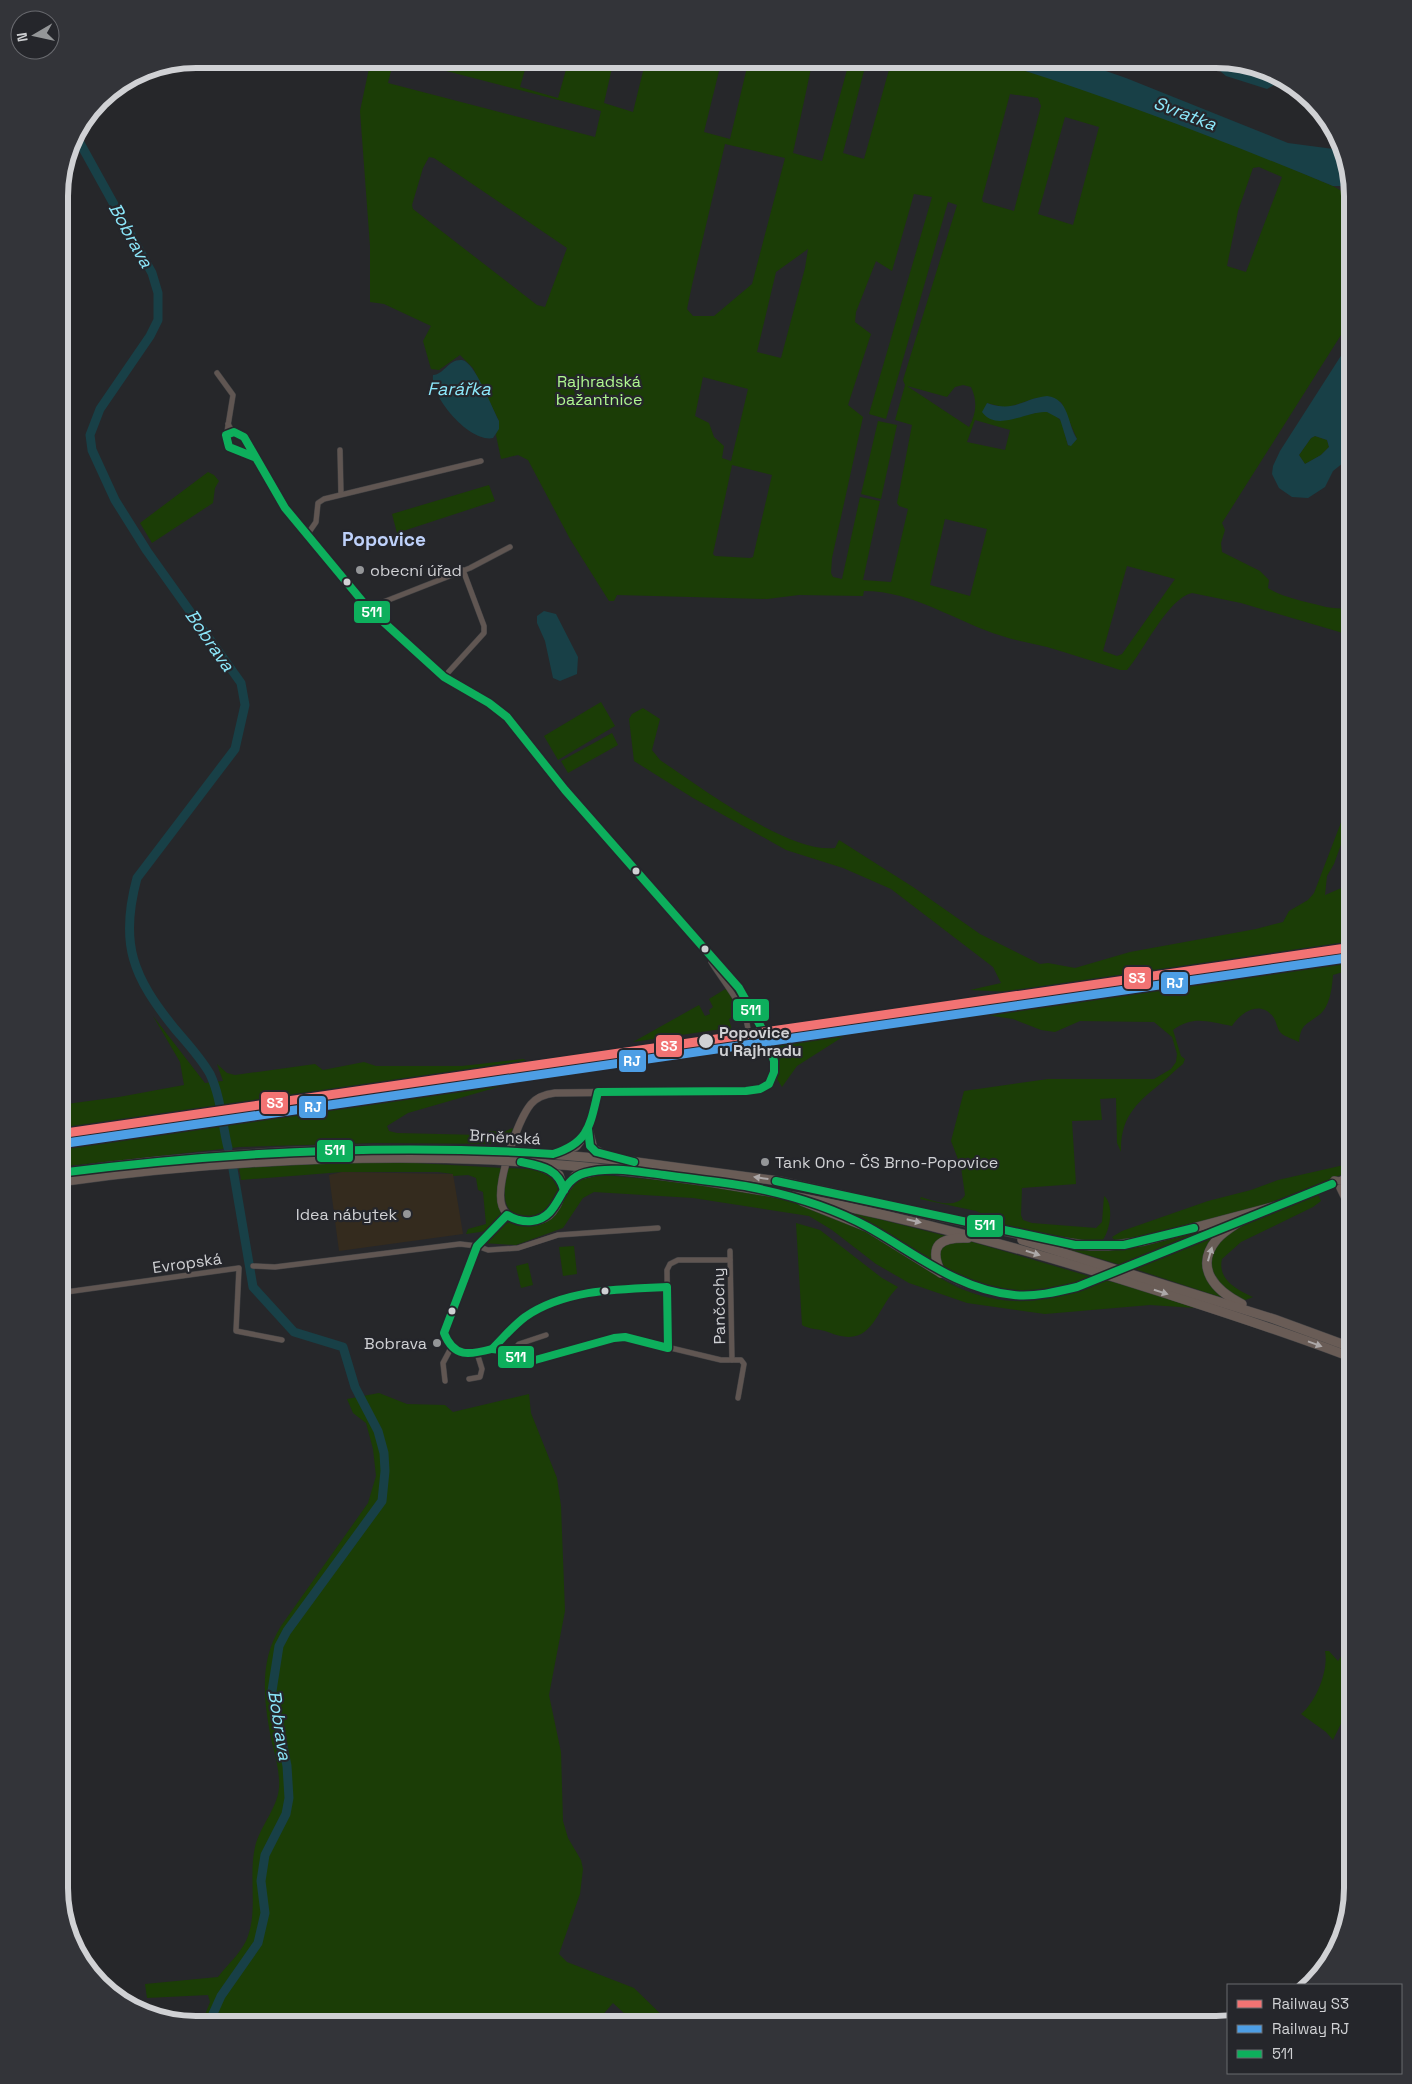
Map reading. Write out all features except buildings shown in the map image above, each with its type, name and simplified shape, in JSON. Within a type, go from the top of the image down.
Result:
[{"type":"highway","points":[[554,1154],[573,1148],[588,1130]]},
{"type":"highway","points":[[588,1130],[590,1143],[594,1151],[629,1161]]},
{"type":"highway","name":"Brněnská","points":[[68,1181],[219,1164],[243,1158],[402,1148],[527,1152],[629,1161],[780,1181],[945,1218]]},
{"type":"highway","name":"Brněnská","points":[[68,1172],[216,1155],[243,1158],[494,1160],[619,1169],[764,1190]]},
{"type":"highway","points":[[522,1162],[558,1173],[564,1190]]},
{"type":"highway","points":[[564,1190],[570,1180],[579,1174],[619,1169]]},
{"type":"highway","points":[[764,1190],[876,1212],[986,1239],[1219,1311],[1344,1355]]},
{"type":"highway","points":[[764,1190],[852,1219],[888,1239],[941,1274]]},
{"type":"highway","points":[[945,1218],[1058,1242],[1108,1246],[1144,1241],[1276,1206]]},
{"type":"highway","points":[[945,1218],[1128,1271],[1274,1319],[1344,1345]]},
{"type":"highway","points":[[1242,1220],[1221,1235],[1212,1246],[1208,1258],[1209,1274],[1213,1282],[1224,1294],[1274,1319]]},
{"type":"highway","points":[[941,1274],[935,1258],[936,1250],[941,1242],[950,1238],[986,1239]]},
{"type":"street","points":[[217,373],[233,395],[226,435],[229,447],[254,457]]},
{"type":"street","points":[[228,424],[234,432],[244,437],[277,495],[307,535],[368,608],[444,677],[489,703],[507,717],[565,790],[712,956],[749,1003],[761,1026],[775,1062],[775,1070],[771,1082],[761,1089],[746,1091],[552,1093],[541,1097],[531,1105],[518,1132],[502,1178],[500,1198],[507,1214],[513,1219],[525,1222],[543,1219],[554,1210],[564,1190]]},
{"type":"street","points":[[226,435],[234,432]]},
{"type":"street","points":[[340,450],[340,494]]},
{"type":"street","points":[[307,535],[314,527],[318,502],[340,494],[481,461]]},
{"type":"street","points":[[368,608],[463,570],[510,548]]},
{"type":"street","points":[[444,677],[479,641],[484,631],[463,570]]},
{"type":"street","points":[[712,956],[711,962],[735,999],[748,1028]]},
{"type":"street","points":[[588,1130],[598,1092]]},
{"type":"street","points":[[941,1274],[980,1290],[1006,1296],[1038,1296],[1077,1287],[1332,1184],[1335,1188],[1344,1181]]},
{"type":"street","points":[[1340,1184],[1344,1194]]},
{"type":"street","points":[[507,1214],[477,1246],[444,1333],[451,1348],[464,1354],[492,1349],[528,1315],[565,1300],[615,1289],[667,1287]]},
{"type":"street","points":[[253,1266],[275,1267],[460,1244],[477,1246],[488,1250],[518,1248],[558,1235],[658,1228]]},
{"type":"street","name":"Pančochy","points":[[730,1251],[732,1360]]},
{"type":"street","points":[[668,1348],[666,1270],[670,1264],[678,1260],[730,1260]]},
{"type":"street","name":"Evropská","points":[[68,1292],[239,1268],[236,1331],[282,1340]]},
{"type":"street","points":[[510,1354],[519,1344],[546,1335]]},
{"type":"street","points":[[492,1349],[510,1354],[522,1361],[531,1362],[614,1338],[625,1337],[720,1360],[741,1360],[744,1364],[738,1398]]},
{"type":"street","points":[[445,1381],[443,1363],[451,1348]]},
{"type":"street","points":[[469,1378],[480,1377],[482,1369],[477,1353]]},
{"type":"shaded area","points":[[342,1172],[453,1174],[463,1234],[339,1251],[329,1175]]},
{"type":"green space","name":"Rajhradská bažantnice","points":[[369,68],[392,68],[388,83],[595,137],[601,111],[435,68],[525,68],[520,87],[558,98],[566,68],[612,68],[604,103],[633,112],[644,68],[720,68],[704,132],[730,139],[747,68],[811,68],[793,153],[822,161],[848,68],[865,68],[843,153],[864,159],[889,68],[1017,68],[1063,82],[1209,134],[1333,186],[1344,193],[1344,330],[1222,523],[1225,530],[1221,543],[1222,552],[1260,571],[1269,580],[1268,588],[1296,599],[1326,607],[1344,609],[1344,633],[1241,603],[1192,593],[1183,597],[1165,615],[1127,670],[1120,670],[1047,647],[1002,636],[918,602],[882,592],[864,591],[863,596],[799,595],[767,599],[617,595],[614,601],[609,601],[570,539],[528,460],[518,455],[501,459],[496,435],[499,421],[473,368],[460,355],[439,370],[431,369],[423,341],[431,326],[384,304],[370,302],[370,246],[360,111]],"holes":[[[1010,94],[1038,98],[1041,106],[1014,211],[983,202],[982,199]],[[1065,117],[1099,127],[1073,225],[1038,214]],[[725,144],[785,158],[752,284],[714,316],[693,316],[687,309]],[[429,157],[434,158],[567,248],[545,307],[537,305],[413,209],[412,205],[423,168]],[[1259,167],[1282,177],[1246,272],[1227,266],[1238,211],[1253,168]],[[914,194],[932,197],[869,414],[886,419],[948,202],[957,205],[903,380],[905,385],[895,420],[912,425],[897,503],[899,506],[908,509],[891,582],[863,580],[880,501],[860,497],[842,579],[833,577],[831,573],[832,558],[863,417],[848,405],[871,334],[855,322],[856,312],[876,261],[892,271]],[[808,249],[805,268],[781,358],[757,352],[776,272]],[[703,377],[748,389],[731,461],[722,458],[724,446],[714,437],[709,423],[695,416]],[[963,385],[971,387],[975,398],[975,408],[969,427],[907,386],[947,397],[955,387]],[[1036,398],[1061,402],[1077,439],[1068,446],[1062,422],[1055,415],[1045,411],[1001,420],[986,416],[987,403],[1006,408]],[[975,420],[1010,430],[1005,450],[967,442]],[[732,465],[772,475],[753,557],[715,556],[713,554]],[[945,519],[987,529],[970,596],[930,585]],[[1127,566],[1175,579],[1122,654],[1117,656],[1103,651]]]},
{"type":"green space","points":[[878,421],[897,425],[881,499],[861,494]]},
{"type":"green space","points":[[1315,436],[1327,440],[1329,447],[1321,455],[1305,464],[1299,455],[1311,438]]},
{"type":"green space","points":[[208,472],[219,481],[215,488],[213,503],[152,543],[140,523]]},
{"type":"green space","points":[[489,485],[495,501],[397,533],[392,514]]},
{"type":"green space","points":[[601,702],[615,726],[558,760],[544,736]]},
{"type":"green space","points":[[643,708],[660,719],[652,750],[660,760],[720,801],[770,830],[794,840],[816,847],[835,848],[839,840],[913,887],[980,934],[1040,964],[1048,963],[1075,968],[1130,952],[1256,929],[1283,922],[1289,911],[1308,900],[1314,893],[1344,815],[1344,836],[1334,864],[1327,876],[1325,895],[1344,887],[1344,944],[1010,992],[970,990],[1001,983],[993,967],[891,889],[843,868],[786,850],[693,798],[634,761],[629,719],[632,714]]},
{"type":"green space","points":[[612,733],[618,745],[568,773],[561,761]]},
{"type":"green space","points":[[1344,955],[1344,972],[1333,975],[1326,1007],[1323,1012],[1303,1028],[1299,1042],[1281,1033],[1269,1012],[1257,1008],[1246,1012],[1232,1026],[1195,1021],[1188,1022],[1173,1030],[1181,1056],[1185,1059],[1183,1064],[1139,1102],[1133,1110],[1124,1128],[1121,1152],[1117,1143],[1116,1098],[1100,1099],[1102,1120],[1072,1121],[1076,1184],[1022,1188],[1021,1215],[1023,1220],[1032,1223],[1096,1228],[1102,1222],[1104,1196],[1109,1206],[1110,1220],[1109,1227],[1100,1243],[1080,1243],[1014,1229],[976,1211],[920,1199],[921,1197],[938,1202],[951,1203],[961,1200],[965,1195],[961,1167],[951,1141],[964,1091],[1048,1079],[1154,1079],[1171,1069],[1176,1062],[1177,1054],[1172,1037],[1154,1022],[1080,1021],[1055,1032],[1041,1030],[1013,1019],[980,1014],[957,1014],[987,1007]]},
{"type":"green space","points":[[727,988],[741,1013],[729,1019],[732,1031],[723,1033],[722,1029],[633,1042],[699,1005],[705,1016],[710,1014],[709,1010],[713,1007],[709,999]]},
{"type":"green space","points":[[153,1016],[205,1083],[223,1081],[217,1064],[227,1073],[235,1075],[315,1064],[323,1070],[364,1062],[376,1066],[462,1066],[523,1059],[528,1061],[68,1128],[68,1104],[184,1085],[180,1062]]},
{"type":"green space","points":[[852,1029],[852,1031],[797,1066],[782,1087],[777,1079],[778,1064],[770,1042]]},
{"type":"green space","points":[[626,1059],[625,1065],[559,1071],[536,1076],[408,1113],[387,1126],[389,1131],[397,1133],[481,1135],[490,1131],[503,1132],[513,1128],[506,1144],[375,1143],[240,1147],[68,1166],[68,1140]]},
{"type":"green space","points":[[334,1163],[416,1163],[503,1168],[500,1218],[487,1231],[466,1234],[468,1229],[486,1224],[483,1192],[478,1190],[476,1178],[468,1175],[453,1176],[453,1174],[438,1172],[342,1172],[241,1180],[239,1168]]},
{"type":"green space","points":[[1344,1165],[1344,1174],[1236,1214],[1176,1231],[1146,1237],[1115,1241],[1112,1237],[1122,1231],[1208,1201],[1251,1190],[1278,1180]]},
{"type":"green space","points":[[508,1168],[547,1170],[557,1175],[561,1190],[555,1203],[536,1218],[524,1217],[510,1210],[506,1204],[505,1196]]},
{"type":"green space","points":[[596,1174],[756,1193],[818,1209],[848,1220],[865,1229],[947,1282],[982,1296],[1010,1301],[1045,1299],[1082,1291],[1106,1281],[1135,1288],[1196,1308],[1150,1305],[1045,1314],[967,1303],[909,1283],[876,1264],[832,1230],[809,1216],[693,1198],[594,1192],[583,1198],[563,1228],[516,1245],[483,1243],[500,1226],[510,1222],[533,1225],[562,1203],[573,1181]]},
{"type":"green space","points":[[1317,1192],[1321,1201],[1313,1207],[1241,1242],[1222,1259],[1221,1266],[1225,1278],[1235,1287],[1253,1297],[1243,1301],[1224,1291],[1210,1267],[1213,1250],[1222,1238],[1261,1214]]},
{"type":"green space","points":[[851,1212],[946,1236],[937,1241],[935,1268],[852,1217]]},
{"type":"green space","points":[[796,1223],[820,1230],[882,1278],[898,1287],[864,1332],[855,1336],[843,1336],[802,1325]]},
{"type":"green space","points":[[1214,1227],[1121,1265],[1067,1249],[1120,1249]]},
{"type":"green space","points":[[1218,1234],[1205,1257],[1222,1296],[1220,1297],[1135,1269]]},
{"type":"green space","points":[[962,1239],[1092,1277],[1057,1288],[1019,1294],[981,1287],[954,1275],[945,1267],[940,1257],[941,1246]]},
{"type":"green space","points":[[574,1246],[577,1274],[563,1276],[559,1247]]},
{"type":"green space","points":[[528,1263],[533,1285],[521,1288],[516,1266]]},
{"type":"green space","points":[[379,1393],[407,1404],[445,1405],[453,1412],[529,1394],[531,1413],[557,1478],[561,1506],[565,1611],[549,1695],[561,1752],[563,1821],[568,1838],[581,1860],[583,1869],[580,1894],[559,1954],[567,1962],[634,1988],[663,2016],[627,2016],[613,2003],[602,2016],[205,2016],[210,2002],[208,1995],[147,1998],[145,1984],[218,1977],[243,1946],[250,1930],[253,1907],[252,1871],[255,1847],[278,1796],[279,1788],[278,1771],[265,1698],[266,1668],[269,1654],[281,1626],[368,1503],[376,1476],[373,1449],[366,1423],[353,1413],[347,1399]]},
{"type":"green space","points":[[1325,1651],[1329,1651],[1338,1661],[1344,1652],[1344,1717],[1333,1740],[1326,1732],[1301,1714],[1312,1702],[1320,1685],[1325,1667]]},
{"type":"water","name":"Svratka","points":[[1015,68],[1097,68],[1288,143],[1336,149],[1343,186],[1333,186],[1162,118]]},
{"type":"water","points":[[1221,68],[1242,70],[1266,77],[1276,83],[1267,89],[1226,76],[1220,71]]},
{"type":"water","points":[[1344,351],[1344,462],[1333,471],[1325,487],[1308,498],[1292,497],[1279,488],[1272,474],[1273,466],[1280,451]],"holes":[[[1315,436],[1327,440],[1329,447],[1321,455],[1305,464],[1299,455],[1311,438]]]},
{"type":"water","name":"Farářka","points":[[462,360],[467,363],[478,377],[499,421],[499,429],[493,438],[484,438],[463,426],[453,417],[438,395],[433,375],[441,372],[453,362]]},
{"type":"water","points":[[1047,396],[1060,402],[1067,413],[1077,439],[1071,446],[1068,445],[1060,419],[1047,412],[996,421],[988,418],[982,412],[987,403],[1005,407]]},
{"type":"water","points":[[544,611],[556,614],[578,657],[577,674],[560,681],[553,678],[545,641],[537,623],[537,616]]},
{"type":"waterway","name":"Bobrava","points":[[79,142],[152,273],[158,293],[158,320],[150,336],[100,409],[90,435],[92,450],[115,500],[147,551],[241,683],[245,705],[235,749],[137,878],[129,922],[130,941],[140,976],[149,993],[175,1029],[198,1056],[214,1083],[228,1148]]},
{"type":"waterway","name":"Bobrava","points":[[212,2016],[221,1996],[258,1943],[265,1913],[261,1881],[265,1855],[286,1814],[289,1798],[287,1766],[272,1691],[279,1646],[287,1631],[382,1501],[385,1471],[384,1453],[378,1431],[355,1387],[343,1347],[294,1332],[253,1287],[233,1169]]},
{"type":"rail line","name":"S3","points":[[68,1133],[1344,948]]},
{"type":"rail line","name":"RJ","points":[[68,1143],[1344,958]]},
{"type":"transit line","name":"511","points":[[68,1172],[182,1160],[306,1152],[429,1149],[553,1154],[565,1150],[581,1138],[590,1123],[598,1092],[746,1091],[760,1089],[769,1084],[774,1072],[774,1061],[765,1034],[739,988],[565,790],[507,717],[489,703],[444,677],[368,608],[285,508],[244,437],[234,432],[226,435],[229,447],[254,457]]},
{"type":"transit line","name":"511","points":[[588,1129],[590,1146],[596,1152],[634,1162]]},
{"type":"transit line","name":"511","points":[[521,1162],[548,1169],[558,1177],[564,1190]]},
{"type":"transit line","name":"511","points":[[492,1349],[476,1353],[463,1353],[452,1347],[444,1333],[477,1246],[507,1215],[525,1221],[542,1218],[555,1206],[569,1183],[576,1177],[595,1171],[624,1170],[717,1182],[750,1187],[796,1198],[854,1220],[956,1278],[994,1292],[1014,1295],[1046,1294],[1077,1287],[1332,1184]]},
{"type":"transit line","name":"511","points":[[776,1181],[1075,1245],[1124,1245],[1194,1228]]},
{"type":"transit line","name":"511","points":[[667,1287],[668,1348],[625,1337],[614,1338],[528,1362],[501,1350],[492,1349],[525,1317],[558,1301],[594,1292],[667,1287]]},
{"type":"place","name":"obecní úřad","points":[[360,570]]},
{"type":"place","name":"Popovice u Rajhradu","points":[[706,1041]]},
{"type":"place","name":"Tank Ono - ČS Brno-Popovice","points":[[765,1162]]},
{"type":"place","name":"Idea nábytek","points":[[407,1214]]},
{"type":"place","name":"Bobrava","points":[[437,1343]]},
{"type":"district","name":"Popovice","points":[[384,539]]}]
